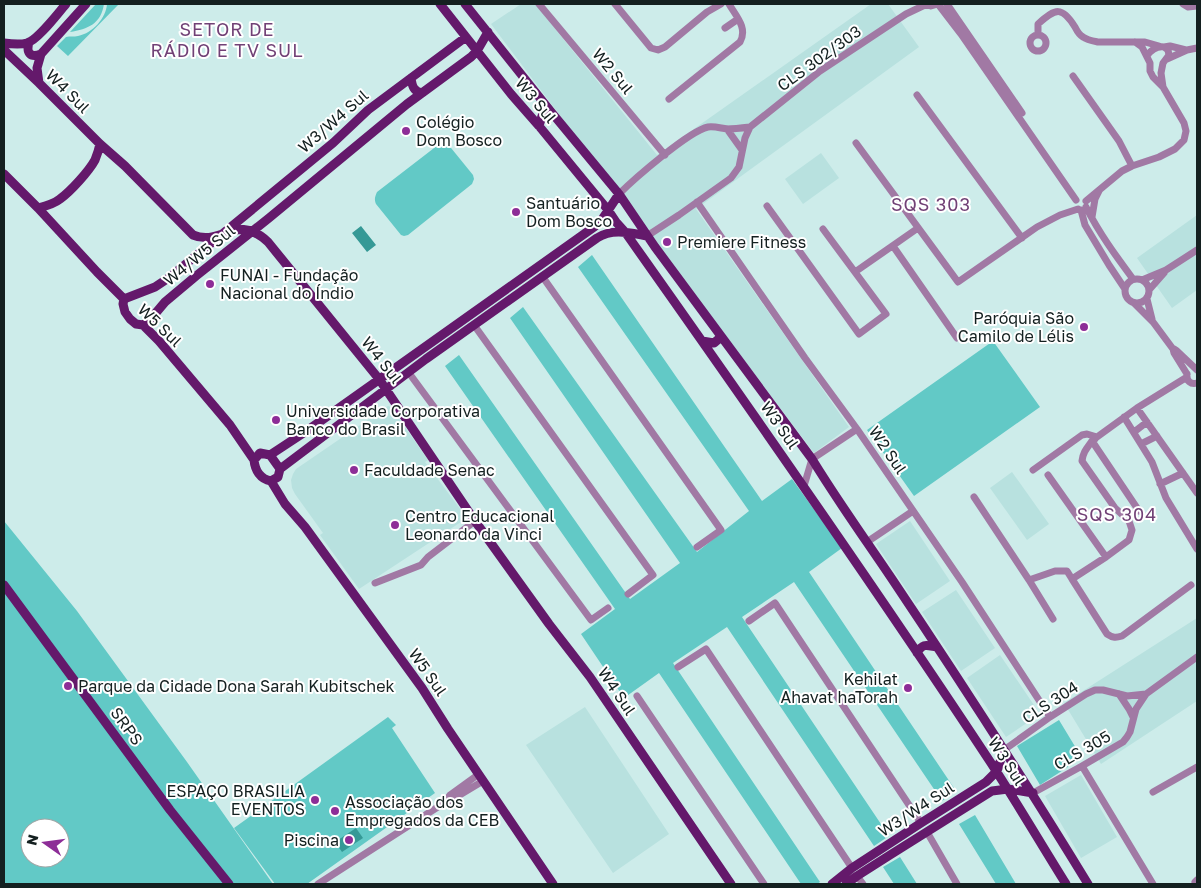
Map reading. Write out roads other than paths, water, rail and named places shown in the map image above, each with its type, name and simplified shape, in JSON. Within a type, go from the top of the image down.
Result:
[{"type":"main road","points":[[4,43],[29,42],[36,37],[66,4]]},
{"type":"main road","points":[[39,82],[37,68],[41,54],[86,4]]},
{"type":"main road","name":"W3 Sul","points":[[440,4],[511,94],[625,232],[804,486],[918,653],[997,771],[1066,884]]},
{"type":"main road","name":"W3 Sul","points":[[465,4],[552,114],[619,194],[647,236],[812,460],[1033,793],[1088,884]]},
{"type":"main road","name":"W3/W4 Sul","points":[[223,233],[333,144],[373,106],[405,94],[422,93],[477,52],[488,32]]},
{"type":"main road","name":"W3/W4 Sul","points":[[253,231],[354,148],[405,94],[411,78],[466,37]]},
{"type":"main road","points":[[29,42],[28,52],[36,56],[41,54]]},
{"type":"main road","name":"W4 Sul","points":[[4,50],[125,166],[192,235],[209,238],[236,230],[253,231],[268,242],[386,390],[475,521],[549,624],[590,677],[731,884]]},
{"type":"main road","points":[[411,78],[414,90],[422,93]]},
{"type":"main road","points":[[539,126],[542,116],[552,114]]},
{"type":"main road","points":[[343,133],[346,143],[354,148]]},
{"type":"main road","points":[[38,208],[54,203],[70,190],[90,168],[96,158],[100,144]]},
{"type":"main road","points":[[333,144],[345,156]]},
{"type":"main road","name":"W5 Sul","points":[[4,174],[124,299],[125,312],[130,319],[136,324],[143,325],[159,341],[230,425],[254,460]]},
{"type":"main road","points":[[280,469],[542,276],[601,221],[619,194]]},
{"type":"main road","points":[[257,206],[262,214],[269,218]]},
{"type":"main road","name":"W4/W5 Sul","points":[[143,325],[180,289],[253,231]]},
{"type":"main road","points":[[270,455],[502,293],[569,251],[609,232],[625,232],[647,236]]},
{"type":"main road","name":"W4/W5 Sul","points":[[124,299],[155,287],[170,277],[223,233]]},
{"type":"main road","points":[[170,277],[172,285],[180,289]]},
{"type":"main road","points":[[502,293],[508,300]]},
{"type":"main road","points":[[702,341],[714,343],[721,337]]},
{"type":"main road","points":[[260,453],[270,455],[280,469],[278,477],[271,481],[262,478],[254,466],[254,460],[260,453]]},
{"type":"main road","name":"W5 Sul","points":[[271,481],[285,504],[306,527],[422,688],[448,730],[554,884]]},
{"type":"main road","name":"SRPS","points":[[4,586],[170,810],[228,884]]},
{"type":"main road","points":[[918,653],[923,646],[936,646]]},
{"type":"main road","points":[[997,771],[1004,750]]},
{"type":"main road","name":"W3/W4 Sul","points":[[832,884],[855,872],[887,851],[921,823],[986,782],[997,771]]},
{"type":"main road","name":"W3/W4 Sul","points":[[887,851],[926,832],[992,792],[1008,789],[1033,793]]},
{"type":"main road","points":[[958,800],[963,809]]},
{"type":"main road","name":"W3/W4 Sul","points":[[846,884],[855,872]]},
{"type":"street","name":"W2 Sul","points":[[539,4],[665,155]]},
{"type":"street","points":[[615,4],[651,48],[658,50],[665,47],[707,12],[721,4]]},
{"type":"street","points":[[669,99],[740,42],[743,37],[743,29],[729,4]]},
{"type":"street","name":"CLS 302/303","points":[[906,14],[914,4]]},
{"type":"street","points":[[926,4],[938,4],[961,34],[1133,279],[1142,280],[1166,270],[1197,250]]},
{"type":"street","name":"CLS 302/303","points":[[750,127],[820,72],[906,14],[926,4]]},
{"type":"street","points":[[947,4],[1080,203],[1085,225],[1125,289],[1127,298],[1153,322],[1173,349],[1190,382],[1195,383]]},
{"type":"street","points":[[1183,4],[1188,8],[1197,6]]},
{"type":"street","points":[[1038,35],[1038,24],[1049,14],[1061,12],[1067,15],[1081,36],[1090,40],[1098,42],[1145,42],[1187,50]]},
{"type":"street","points":[[725,28],[738,19]]},
{"type":"street","points":[[856,143],[958,282],[1037,227],[1060,216],[1080,203],[1122,171],[1159,158],[1175,149],[1184,140],[1186,131],[1184,123],[1163,87],[1153,77],[1150,71],[1150,63],[1142,47],[1135,42]]},
{"type":"street","points":[[1147,56],[1151,50],[1162,46]]},
{"type":"street","points":[[1162,46],[1168,50],[1169,55],[1161,73],[1163,87]]},
{"type":"street","points":[[1150,63],[1158,64],[1187,50],[1197,48]]},
{"type":"street","points":[[1073,76],[1119,141],[1132,166]]},
{"type":"street","points":[[917,95],[1022,238]]},
{"type":"street","points":[[619,194],[665,155],[698,131],[708,127],[727,129],[750,127],[745,138],[739,167],[731,178],[647,236]]},
{"type":"street","points":[[727,129],[742,150]]},
{"type":"street","points":[[1092,219],[1095,199],[1100,189]]},
{"type":"street","name":"W2 Sul","points":[[697,202],[962,582],[1050,717]]},
{"type":"street","points":[[767,206],[859,334],[886,314],[824,229]]},
{"type":"street","points":[[855,272],[918,228]]},
{"type":"street","points":[[892,246],[957,338]]},
{"type":"street","points":[[1134,303],[1139,303],[1146,298],[1149,290],[1166,270]]},
{"type":"street","points":[[542,276],[721,530],[698,547]]},
{"type":"street","points":[[1125,289],[1133,279]]},
{"type":"street","points":[[1142,280],[1146,282],[1149,290]]},
{"type":"street","points":[[1146,298],[1153,322]]},
{"type":"street","points":[[474,325],[653,575],[628,594]]},
{"type":"street","points":[[1173,349],[1197,370]]},
{"type":"street","points":[[1072,579],[1129,540],[1132,530],[1129,520],[1115,508],[1082,460],[1082,455],[1094,439],[1137,408],[1187,376],[1191,370],[1197,370]]},
{"type":"street","points":[[409,373],[591,620],[608,608]]},
{"type":"street","points":[[1165,391],[1195,383]]},
{"type":"street","points":[[1137,408],[1197,494]]},
{"type":"street","points":[[1124,417],[1152,462],[1166,498],[1197,548]]},
{"type":"street","points":[[1134,432],[1147,422]]},
{"type":"street","points":[[804,486],[812,460],[857,429]]},
{"type":"street","points":[[1033,470],[1082,435],[1087,434],[1094,439],[1139,511]]},
{"type":"street","points":[[1141,444],[1157,436]]},
{"type":"street","points":[[1160,484],[1183,473]]},
{"type":"street","points":[[1048,475],[1106,557]]},
{"type":"street","points":[[974,497],[1029,580],[1052,620]]},
{"type":"street","points":[[867,542],[913,511]]},
{"type":"street","points":[[375,583],[421,565],[428,557],[475,521]]},
{"type":"street","points":[[1029,580],[1055,571],[1067,571],[1107,634],[1117,638],[1191,585]]},
{"type":"street","points":[[750,621],[775,603],[921,823]]},
{"type":"street","points":[[678,667],[706,649],[863,884]]},
{"type":"street","points":[[1146,694],[1197,657]]},
{"type":"street","name":"CLS 304","points":[[1004,750],[1050,717],[1095,690],[1104,690],[1127,696],[1146,694]]},
{"type":"street","points":[[1118,694],[1124,700],[1133,717]]},
{"type":"street","name":"CLS 305","points":[[1033,793],[1123,742],[1130,732],[1133,717],[1139,703],[1146,694]]},
{"type":"street","points":[[637,696],[764,884]]},
{"type":"street","points":[[1082,766],[1154,884]]},
{"type":"street","points":[[1153,792],[1197,767]]},
{"type":"street","points":[[318,884],[444,803],[450,795],[481,777]]},
{"type":"street","points":[[926,832],[957,884]]},
{"type":"street","points":[[1196,884],[1197,880]]},
{"type":"place","name":"Colégio Dom Bosco","points":[[406,131]]},
{"type":"place","name":"Santuário Dom Bosco","points":[[516,212]]},
{"type":"place","name":"Premiere Fitness","points":[[667,242]]},
{"type":"place","name":"FUNAI - Fundação Nacional do Índio","points":[[210,284]]},
{"type":"place","name":"Paróquia São Camilo de Lélis","points":[[1084,327]]},
{"type":"place","name":"Universidade Corporativa Banco do Brasil","points":[[276,420]]},
{"type":"place","name":"Faculdade Senac","points":[[354,470]]},
{"type":"place","name":"Centro Educacional Leonardo da Vinci","points":[[395,525]]},
{"type":"place","name":"Parque da Cidade Dona Sarah Kubitschek","points":[[68,686]]},
{"type":"place","name":"Kehilat Ahavat haTorah","points":[[908,688]]},
{"type":"place","name":"ESPAÇO BRASILIA EVENTOS","points":[[315,800]]},
{"type":"place","name":"Associação dos Empregados da CEB","points":[[335,811]]},
{"type":"place","name":"Piscina","points":[[349,840]]},
{"type":"district","name":"SETOR DE RÁDIO E TV SUL","points":[[227,40]]},
{"type":"district","name":"SQS 303","points":[[931,205]]},
{"type":"district","name":"SQS 304","points":[[1117,515]]}]
